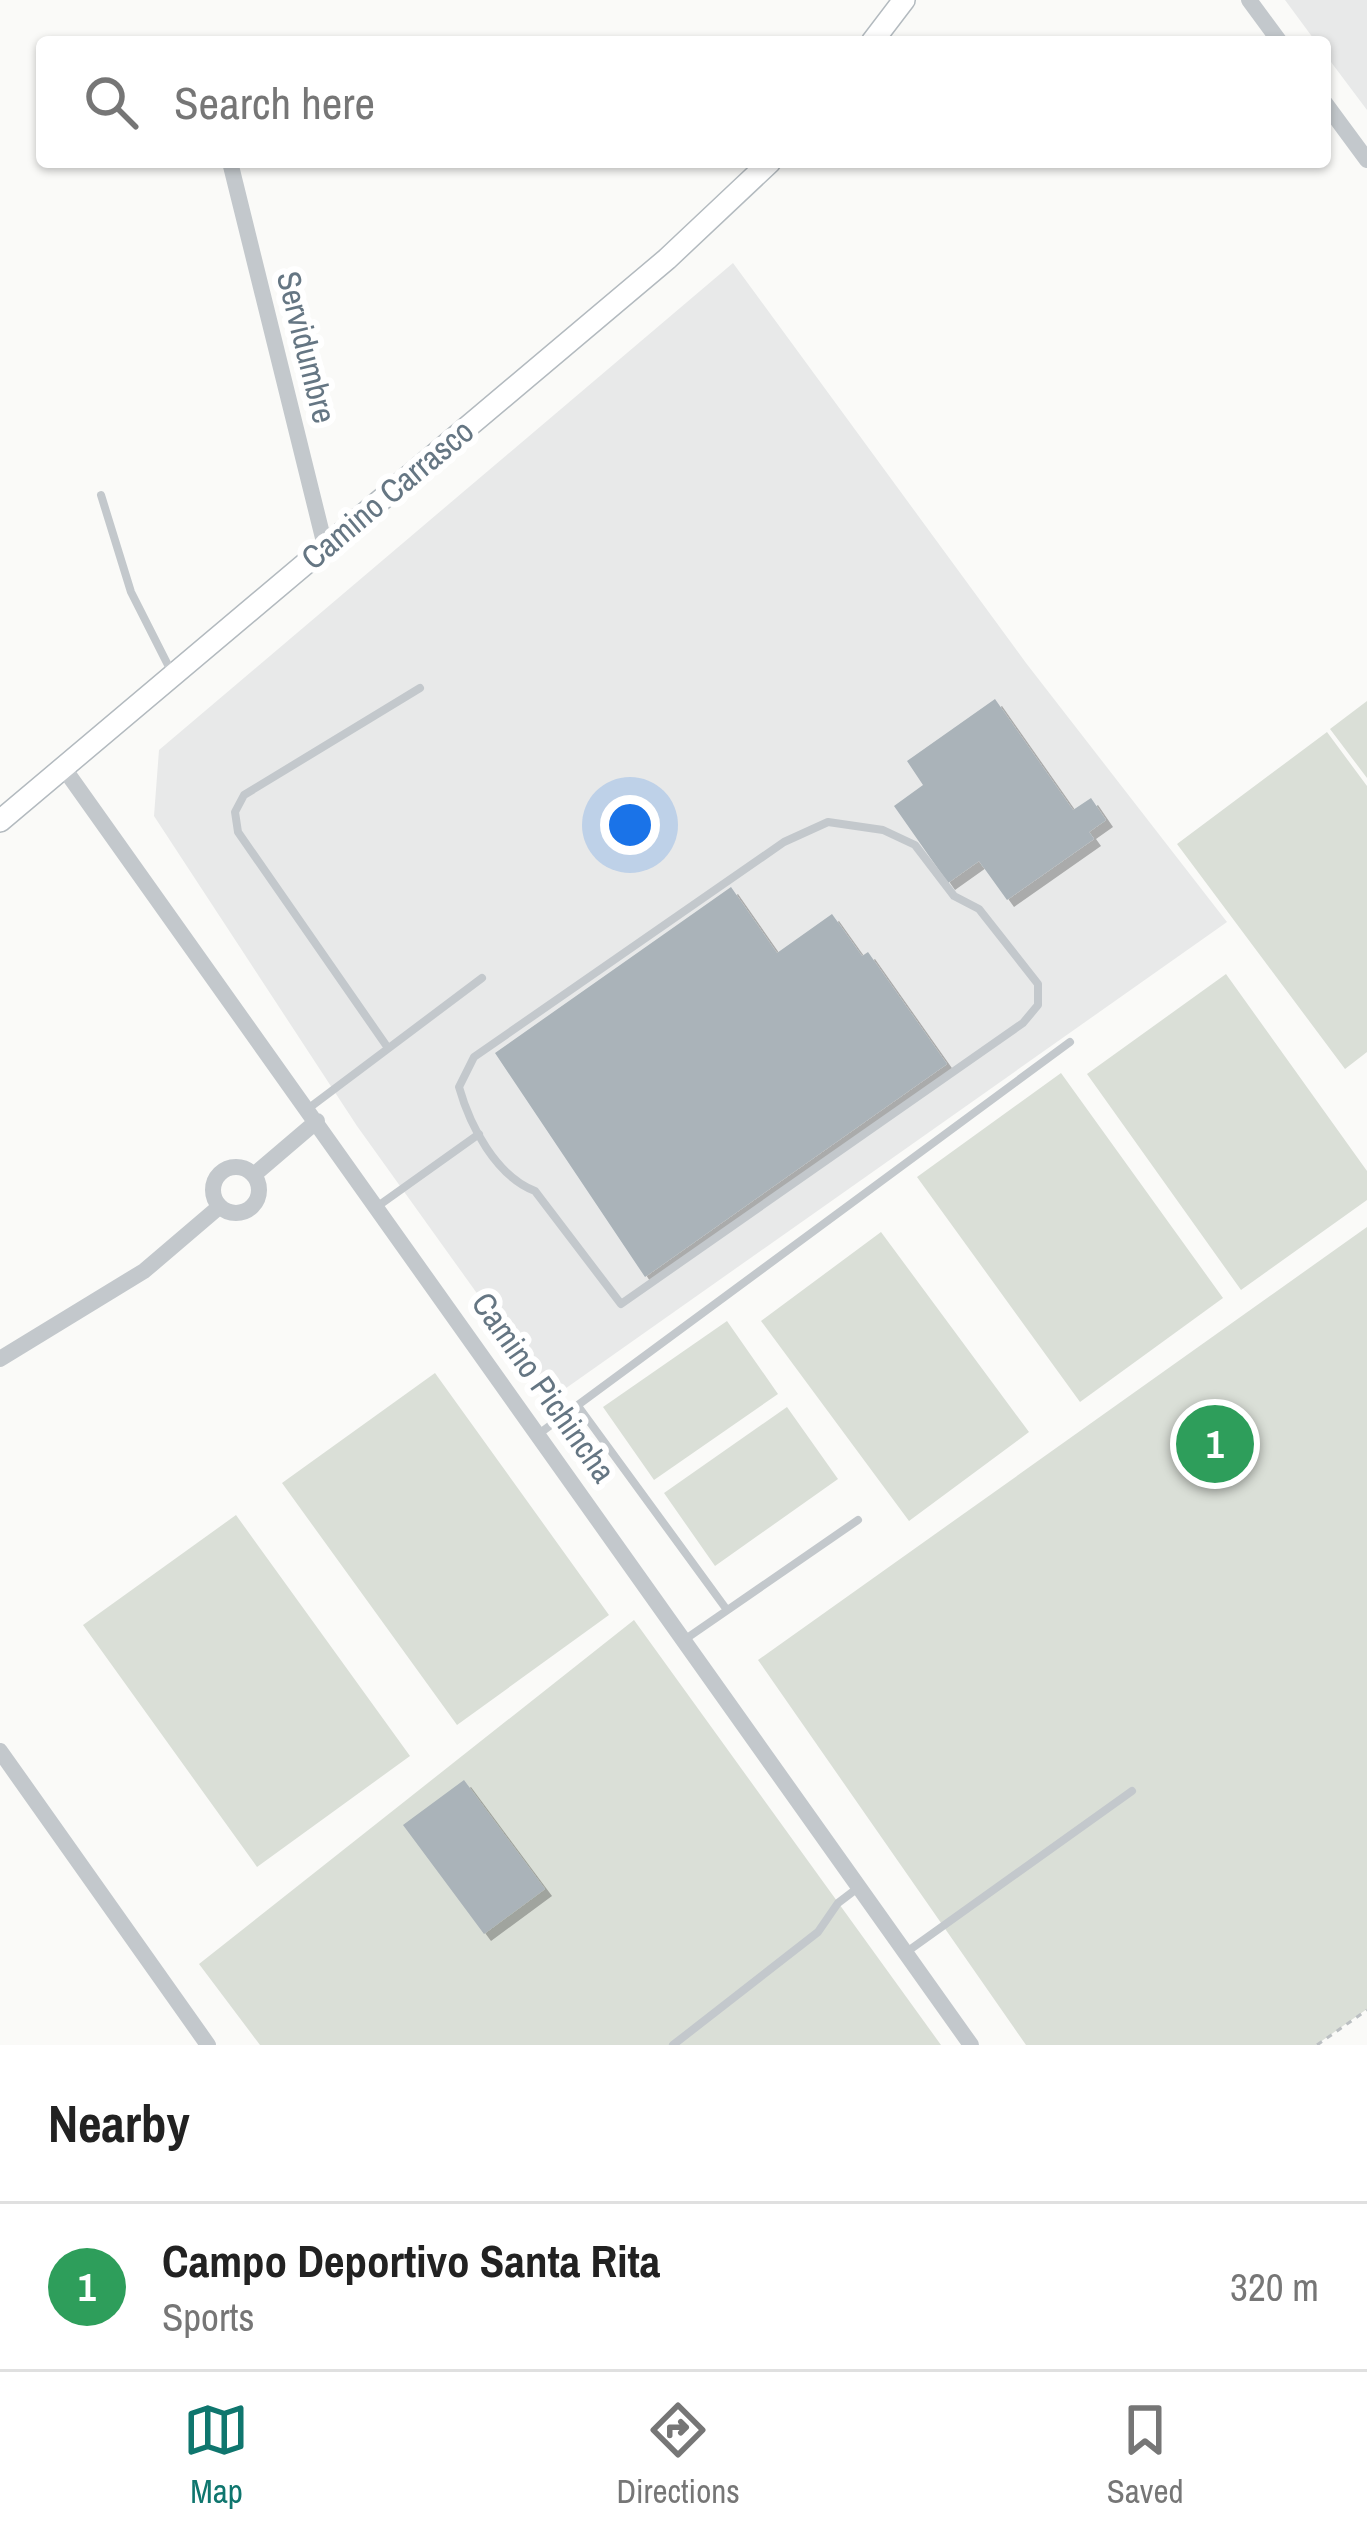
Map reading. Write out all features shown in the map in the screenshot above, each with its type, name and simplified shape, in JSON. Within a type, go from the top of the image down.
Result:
[{"type":"main road","points":[[877,36],[904,0]]},
{"type":"main road","name":"Camino Carrasco","points":[[0,821],[667,260],[764,168]]},
{"type":"street","points":[[1249,0],[1276,36]]},
{"type":"street","points":[[1331,111],[1367,160]]},
{"type":"street","name":"Servidumbre","points":[[231,168],[325,546]]},
{"type":"street","name":"Camino Pichincha","points":[[63,767],[970,2045]]},
{"type":"street","points":[[255,1174],[312,1115]]},
{"type":"street","points":[[242,1167],[255,1174],[260,1188],[247,1212],[232,1214],[219,1207],[213,1193],[215,1178],[227,1168],[242,1167]]},
{"type":"street","points":[[0,1359],[144,1271],[219,1207]]},
{"type":"street","points":[[0,1751],[208,2045]]},
{"type":"street","points":[[0,1788],[16,1775]]},
{"type":"lane","points":[[101,495],[131,592],[172,675]]},
{"type":"lane","points":[[388,1048],[238,832],[236,812],[244,795],[420,688]]},
{"type":"lane","points":[[828,822],[883,830],[915,845],[954,896],[979,909],[1038,985],[1038,1005],[1023,1023],[629,1302],[614,1299],[535,1191],[514,1183],[479,1134],[459,1087],[474,1057],[784,842],[828,822]]},
{"type":"lane","points":[[312,1115],[388,1048],[482,978]]},
{"type":"lane","points":[[540,1433],[1070,1042]]},
{"type":"lane","points":[[378,1206],[479,1134]]},
{"type":"lane","points":[[578,1406],[727,1610]]},
{"type":"lane","points":[[685,1639],[858,1520]]},
{"type":"lane","points":[[907,1952],[1132,1791]]},
{"type":"lane","points":[[673,2045],[818,1932],[838,1903],[861,1886]]},
{"type":"path","points":[[1317,2045],[1367,2010]]},
{"type":"shaded area","points":[[1285,0],[1367,0],[1367,110],[1331,62],[1331,36],[1312,36]]},
{"type":"shaded area","points":[[733,263],[1026,663],[1227,922],[552,1398],[357,1126],[154,816],[159,750]]},
{"type":"shaded area","points":[[1367,701],[1367,778],[1330,729]]},
{"type":"shaded area","points":[[1327,732],[1367,786],[1367,1052],[1345,1069],[1177,844]]},
{"type":"shaded area","points":[[1226,974],[1367,1171],[1367,1200],[1241,1290],[1087,1074]]},
{"type":"shaded area","points":[[1061,1073],[1223,1298],[1080,1402],[917,1177]]},
{"type":"shaded area","points":[[1367,1227],[1367,2009],[1316,2045],[1026,2045],[758,1660]]},
{"type":"shaded area","points":[[881,1232],[1029,1432],[909,1521],[761,1321]]},
{"type":"shaded area","points":[[727,1321],[778,1394],[654,1480],[603,1407]]},
{"type":"shaded area","points":[[435,1373],[609,1615],[457,1725],[282,1483]]},
{"type":"shaded area","points":[[787,1407],[838,1479],[715,1566],[664,1493]]},
{"type":"shaded area","points":[[236,1515],[410,1756],[257,1867],[83,1625]]},
{"type":"shaded area","points":[[634,1620],[941,2045],[260,2045],[199,1964]]},
{"type":"building","points":[[995,699],[1073,810],[1091,798],[1106,820],[1089,832],[1094,839],[1007,900],[979,861],[948,883],[894,806],[923,785],[907,761]]},
{"type":"building","points":[[731,887],[777,953],[832,914],[862,956],[868,952],[947,1064],[645,1277],[495,1053]]},
{"type":"building","points":[[464,1780],[545,1889],[484,1934],[403,1825]]},
{"type":"place","name":"Campo Deportivo Santa Rita","points":[[1215,1444]]}]
